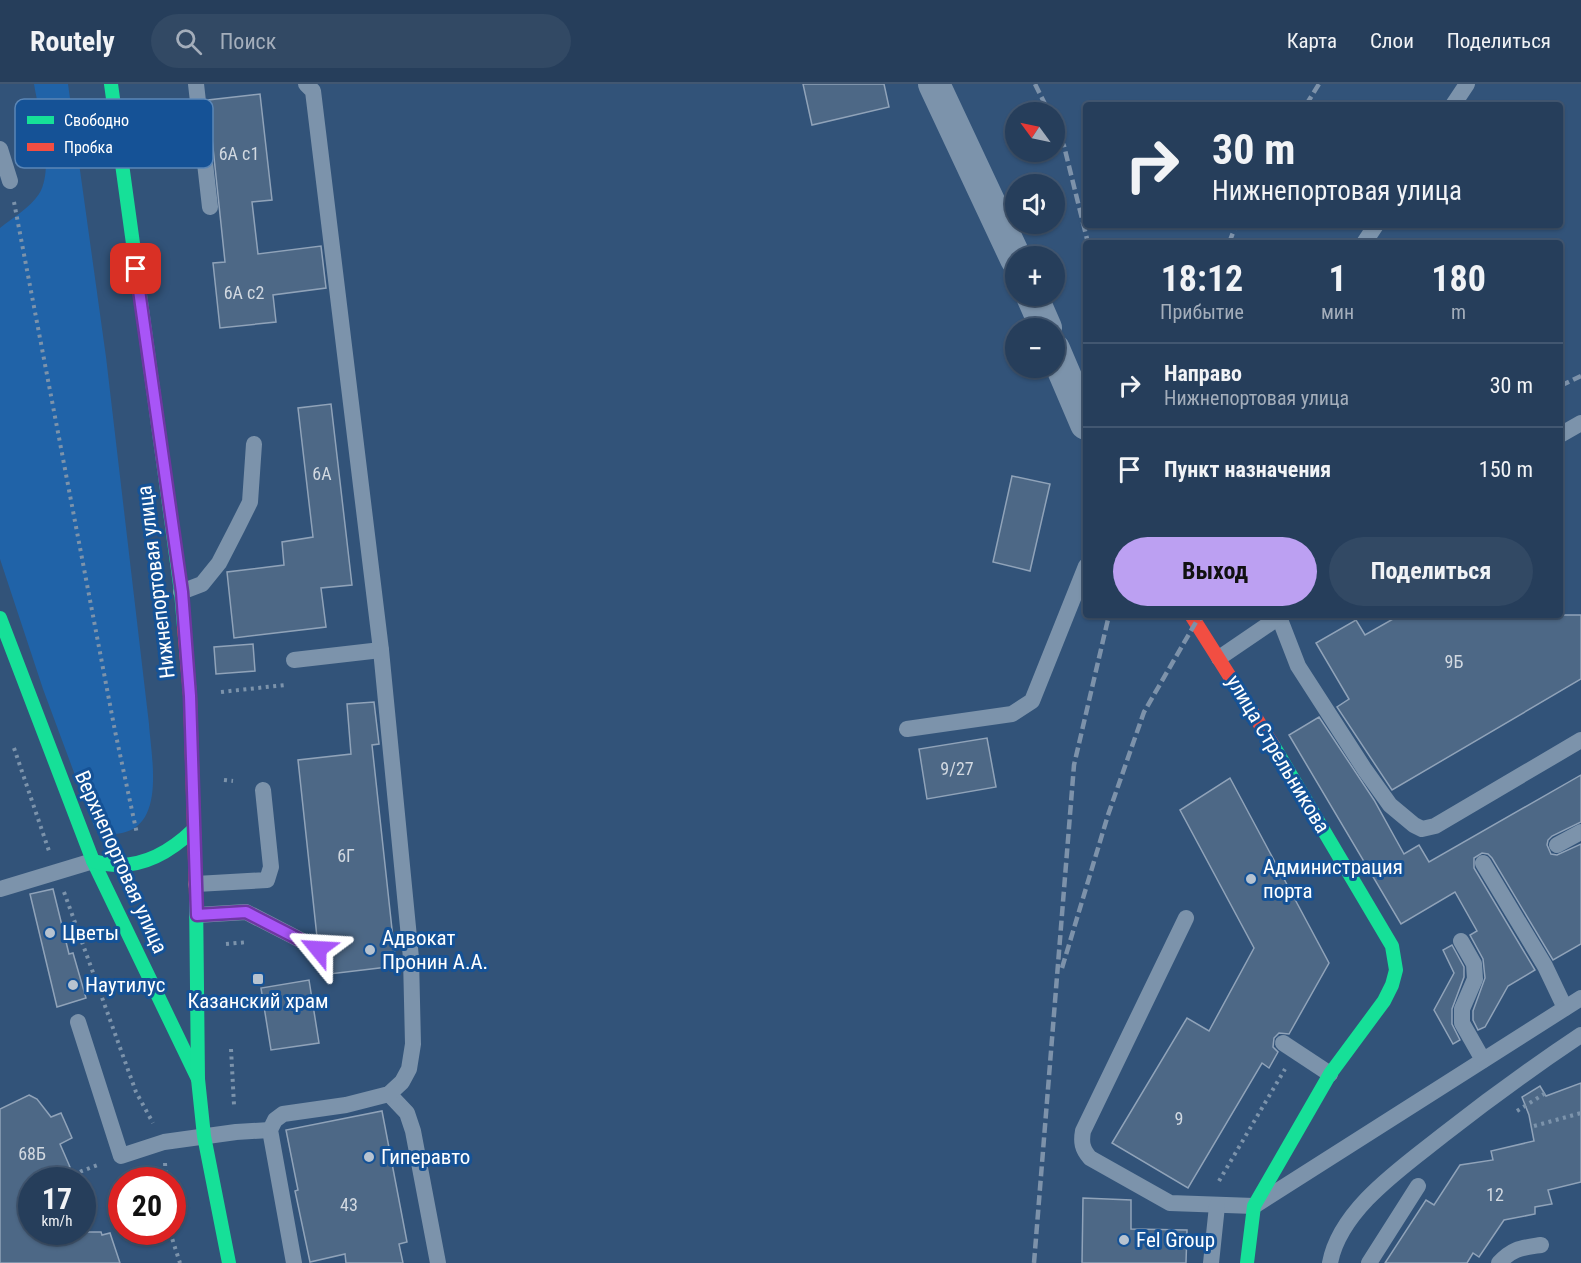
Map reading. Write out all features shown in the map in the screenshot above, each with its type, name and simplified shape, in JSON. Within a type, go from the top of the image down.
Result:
[{"type":"street","name":"Нижнепортовая улица","points":[[111,84],[113,99]]},
{"type":"street","points":[[934,84],[1010,246]]},
{"type":"street","name":"Нижнепортовая улица","points":[[123,168],[182,592],[190,696],[197,915],[198,1079]]},
{"type":"street","points":[[1065,375],[1083,417]]},
{"type":"street","name":"Верхнепортовая улица","points":[[0,618],[93,861],[198,1079],[204,1137],[229,1263]]},
{"type":"street","name":"улица Стрельникова","points":[[1193,618],[1260,723],[1392,946],[1396,970],[1384,1001],[1330,1074],[1254,1206],[1247,1263]]},
{"type":"street","points":[[93,861],[102,865],[120,866],[142,862],[163,855],[183,841],[193,830]]},
{"type":"lane","points":[[196,84],[198,99]]},
{"type":"lane","points":[[294,1263],[270,1130],[275,1120],[283,1114],[346,1105],[389,1094],[402,1082],[409,1069],[412,1044],[411,958],[381,650],[313,91],[306,84]]},
{"type":"lane","points":[[1455,102],[1467,84]]},
{"type":"lane","points":[[0,149],[10,181]]},
{"type":"lane","points":[[206,168],[210,207]]},
{"type":"lane","points":[[1563,433],[1581,423]]},
{"type":"lane","points":[[182,592],[202,584],[219,564],[250,502],[254,444]]},
{"type":"lane","points":[[908,729],[1012,714],[1032,701],[1083,574]]},
{"type":"lane","points":[[1219,658],[1278,618]]},
{"type":"lane","points":[[1282,618],[1298,666],[1365,770],[1390,805],[1422,829],[1435,826],[1581,740]]},
{"type":"lane","points":[[294,660],[381,650]]},
{"type":"lane","points":[[196,884],[267,880],[271,867],[263,790]]},
{"type":"lane","points":[[1557,845],[1581,832]]},
{"type":"lane","points":[[0,889],[93,861]]},
{"type":"lane","points":[[1483,863],[1545,966],[1565,1008]]},
{"type":"lane","points":[[197,915],[246,912],[318,949]]},
{"type":"lane","points":[[1186,918],[1087,1122],[1081,1141],[1083,1151],[1090,1158],[1170,1203],[1254,1206],[1581,998]]},
{"type":"lane","points":[[1461,941],[1474,964],[1475,979],[1462,1009],[1462,1023],[1483,1060]]},
{"type":"lane","points":[[78,1022],[121,1156],[164,1142],[270,1130]]},
{"type":"lane","points":[[1330,1263],[1331,1255],[1346,1226],[1386,1180],[1508,1084],[1581,1035]]},
{"type":"lane","points":[[1290,1047],[1330,1074]]},
{"type":"lane","points":[[389,1094],[406,1113],[412,1131],[438,1263]]},
{"type":"lane","points":[[1369,1263],[1418,1186]]},
{"type":"lane","points":[[1211,1206],[1211,1263]]},
{"type":"lane","points":[[1499,1263],[1509,1252],[1518,1248],[1541,1245]]},
{"type":"path","points":[[10,181],[142,862]]},
{"type":"path","points":[[249,690],[285,685]]},
{"type":"path","points":[[11,741],[136,1092],[164,1142],[165,1167]]},
{"type":"path","points":[[225,944],[248,942]]},
{"type":"path","points":[[1211,1206],[1290,1047]]},
{"type":"path","points":[[1516,1111],[1547,1092]]},
{"type":"path","points":[[1534,1126],[1581,1113]]},
{"type":"path","points":[[174,1245],[180,1263]]},
{"type":"shaded area","points":[[34,84],[68,84],[70,99],[37,99]]},
{"type":"shaded area","points":[[46,168],[80,168],[106,357],[149,724],[153,770],[150,803],[145,817],[136,827],[118,834],[108,834],[95,829],[43,689],[0,559],[0,228],[31,204],[39,194]]},
{"type":"building","points":[[803,84],[884,84],[889,107],[812,125]]},
{"type":"building","points":[[260,94],[272,200],[252,202],[258,254],[321,246],[326,288],[273,295],[276,322],[220,328],[213,263],[225,262],[213,148],[213,99]]},
{"type":"building","points":[[331,404],[352,585],[321,588],[326,627],[234,638],[227,572],[284,565],[282,542],[313,537],[298,408]]},
{"type":"building","points":[[1012,476],[1050,484],[1030,571],[993,562]]},
{"type":"building","points":[[1563,615],[1581,615],[1581,679],[1392,790],[1337,707],[1349,699],[1316,643],[1356,620],[1365,635],[1395,618],[1563,618]]},
{"type":"building","points":[[253,644],[255,671],[216,674],[214,647]]},
{"type":"building","points":[[374,702],[379,744],[372,745],[396,966],[321,975],[319,959],[327,954],[328,948],[326,943],[317,937],[298,760],[351,754],[347,704]]},
{"type":"building","points":[[1319,717],[1374,800],[1404,854],[1419,845],[1429,862],[1581,775],[1581,822],[1552,836],[1547,845],[1551,854],[1557,855],[1581,844],[1581,944],[1553,960],[1492,858],[1482,853],[1474,858],[1474,868],[1535,970],[1508,986],[1485,1027],[1478,1030],[1473,1020],[1473,1011],[1485,978],[1483,959],[1470,935],[1477,931],[1455,892],[1401,924],[1289,735]]},
{"type":"building","points":[[987,738],[996,787],[927,799],[919,749]]},
{"type":"building","points":[[1230,778],[1329,963],[1289,1034],[1279,1033],[1274,1038],[1273,1047],[1278,1052],[1269,1068],[1262,1063],[1188,1188],[1112,1143],[1187,1018],[1209,1031],[1254,948],[1180,810]]},
{"type":"building","points":[[53,889],[69,954],[73,953],[86,998],[57,1007],[30,894]]},
{"type":"building","points":[[1452,945],[1464,967],[1464,977],[1452,1009],[1452,1024],[1460,1040],[1453,1044],[1434,1010],[1454,973],[1443,950]]},
{"type":"building","points":[[309,980],[319,1043],[271,1050],[261,988]]},
{"type":"building","points":[[1581,1083],[1581,1182],[1548,1190],[1552,1204],[1535,1207],[1535,1214],[1504,1220],[1479,1257],[1473,1253],[1467,1263],[1385,1263],[1426,1200],[1434,1205],[1460,1165],[1493,1160],[1491,1151],[1534,1141],[1529,1115],[1522,1097],[1540,1086],[1546,1096]]},
{"type":"building","points":[[29,1095],[37,1099],[51,1117],[61,1113],[72,1138],[60,1144],[70,1167],[18,1167],[18,1245],[96,1245],[96,1232],[101,1232],[102,1235],[108,1234],[108,1245],[114,1245],[120,1263],[0,1263],[0,1109]]},
{"type":"building","points":[[382,1111],[407,1242],[399,1244],[403,1263],[346,1263],[345,1254],[310,1262],[295,1191],[298,1190],[286,1130]]},
{"type":"building","points":[[1083,1198],[1131,1200],[1131,1229],[1187,1230],[1186,1263],[1082,1263]]},
{"type":"railway","points":[[1035,84],[1044,102]]},
{"type":"railway","points":[[1308,102],[1319,84]]},
{"type":"railway","points":[[1065,150],[1083,223]]},
{"type":"railway","points":[[1084,228],[1087,240]]},
{"type":"railway","points":[[1230,240],[1235,228]]},
{"type":"railway","points":[[1563,385],[1581,376]]},
{"type":"railway","points":[[1034,1263],[1074,765],[1108,618]]},
{"type":"railway","points":[[1062,968],[1108,815],[1144,712],[1196,622],[1201,618]]},
{"type":"traffic: fast","points":[[111,84],[113,99]]},
{"type":"traffic: fast","points":[[123,168],[184,627]]},
{"type":"traffic: fast","points":[[0,618],[93,861],[198,1079]]},
{"type":"traffic: fast","points":[[1247,1263],[1254,1206],[1330,1074],[1384,1001],[1396,970],[1392,946],[1273,745]]},
{"type":"traffic: fast","points":[[93,861],[121,865],[147,860],[171,848],[193,830]]},
{"type":"traffic: fast","points":[[196,895],[198,1079],[204,1136],[229,1263]]},
{"type":"traffic: jam","points":[[1193,618],[1273,745]]},
{"type":"traffic: jam","points":[[184,627],[190,696],[196,895]]},
{"type":"place","name":"Администрация порта","points":[[1251,879]]},
{"type":"place","name":"Цветы","points":[[50,933]]},
{"type":"place","name":"Адвокат Пронин А.А.","points":[[370,950]]},
{"type":"place","name":"Казанский храм","points":[[258,979]]},
{"type":"place","name":"Наутилус","points":[[73,985]]},
{"type":"place","name":"Гиперавто","points":[[369,1157]]},
{"type":"place","name":"Fel Group","points":[[1124,1240]]},
{"type":"route","points":[[136,269],[182,592],[190,696],[197,915],[246,912],[318,949]]}]
